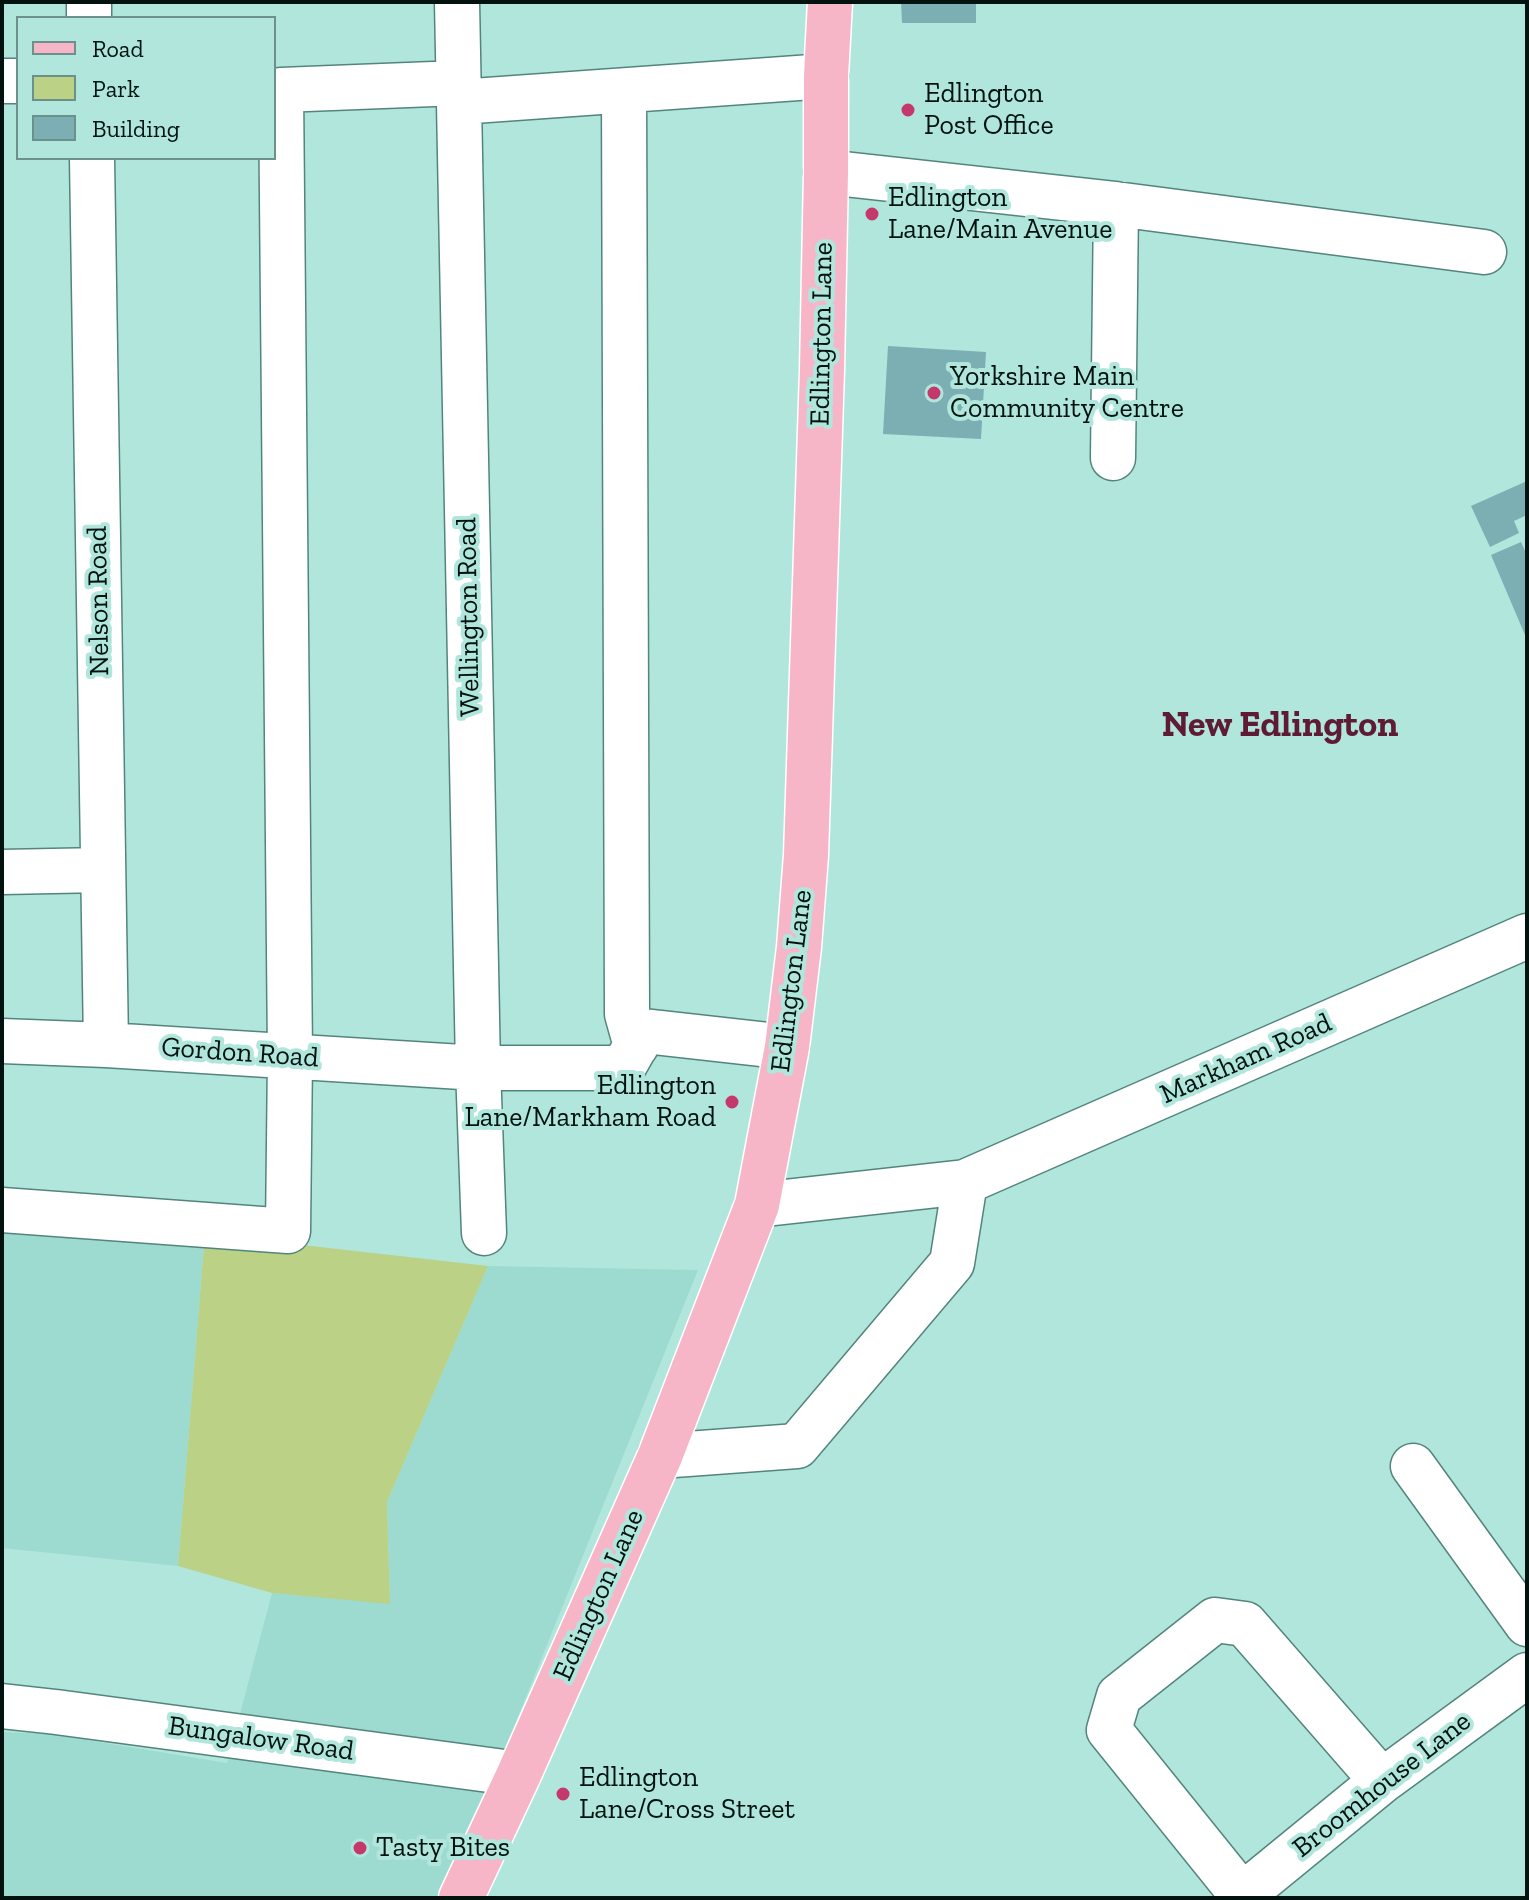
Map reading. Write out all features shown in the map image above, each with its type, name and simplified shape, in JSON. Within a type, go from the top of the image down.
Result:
[{"type":"main road","name":"Edlington Lane","points":[[461,1898],[660,1456],[757,1205],[787,1047],[806,855],[822,385],[826,76],[830,2]]},
{"type":"street","name":"Wellington Road","points":[[457,2],[484,1233]]},
{"type":"street","points":[[2,1210],[288,1231],[290,1056],[281,90],[459,93],[624,91],[826,76]]},
{"type":"street","points":[[624,91],[627,1014],[636,1046]]},
{"type":"street","name":"Nelson Road","points":[[92,160],[106,1045]]},
{"type":"street","points":[[826,172],[1116,204],[1484,252]]},
{"type":"street","points":[[1113,458],[1116,204]]},
{"type":"street","points":[[2,872],[103,870]]},
{"type":"street","name":"Markham Road","points":[[757,1205],[965,1182],[1527,936]]},
{"type":"street","points":[[636,1046],[644,1031],[787,1047]]},
{"type":"street","name":"Gordon Road","points":[[2,1041],[478,1068],[623,1068],[636,1046]]},
{"type":"street","points":[[660,1456],[797,1446],[952,1263],[965,1182]]},
{"type":"street","points":[[1413,1466],[1527,1624]]},
{"type":"street","points":[[1240,1896],[1109,1730],[1119,1696],[1215,1620],[1245,1624],[1382,1781]]},
{"type":"street","name":"Broomhouse Lane","points":[[1240,1896],[1382,1781],[1527,1675]]},
{"type":"street","name":"Bungalow Road","points":[[2,1706],[519,1774]]},
{"type":"shaded area","points":[[2,1220],[205,1234],[178,1566],[2,1548]]},
{"type":"shaded area","points":[[488,1266],[698,1270],[445,1898],[2,1898],[2,1732],[50,1734],[227,1763],[272,1593],[390,1603],[387,1502]]},
{"type":"green space","points":[[205,1234],[488,1266],[387,1502],[390,1604],[272,1593],[178,1566]]},
{"type":"building","points":[[901,2],[976,2],[976,23],[902,23]]},
{"type":"building","name":"Yorkshire Main Community Centre","points":[[888,346],[986,352],[981,439],[883,434]]},
{"type":"building","points":[[1527,481],[1527,515],[1514,521],[1519,533],[1490,547],[1471,506]]},
{"type":"building","points":[[1521,542],[1527,555],[1525,635],[1491,555]]},
{"type":"place","name":"Edlington Post Office","points":[[908,110]]},
{"type":"place","name":"Edlington Lane/Main Avenue","points":[[872,214]]},
{"type":"place","name":"Yorkshire Main Community Centre","points":[[934,393]]},
{"type":"place","name":"Edlington Lane/Markham Road","points":[[732,1102]]},
{"type":"place","name":"Edlington Lane/Cross Street","points":[[563,1794]]},
{"type":"place","name":"Tasty Bites","points":[[360,1848]]},
{"type":"district","name":"New Edlington","points":[[1280,726]]}]
